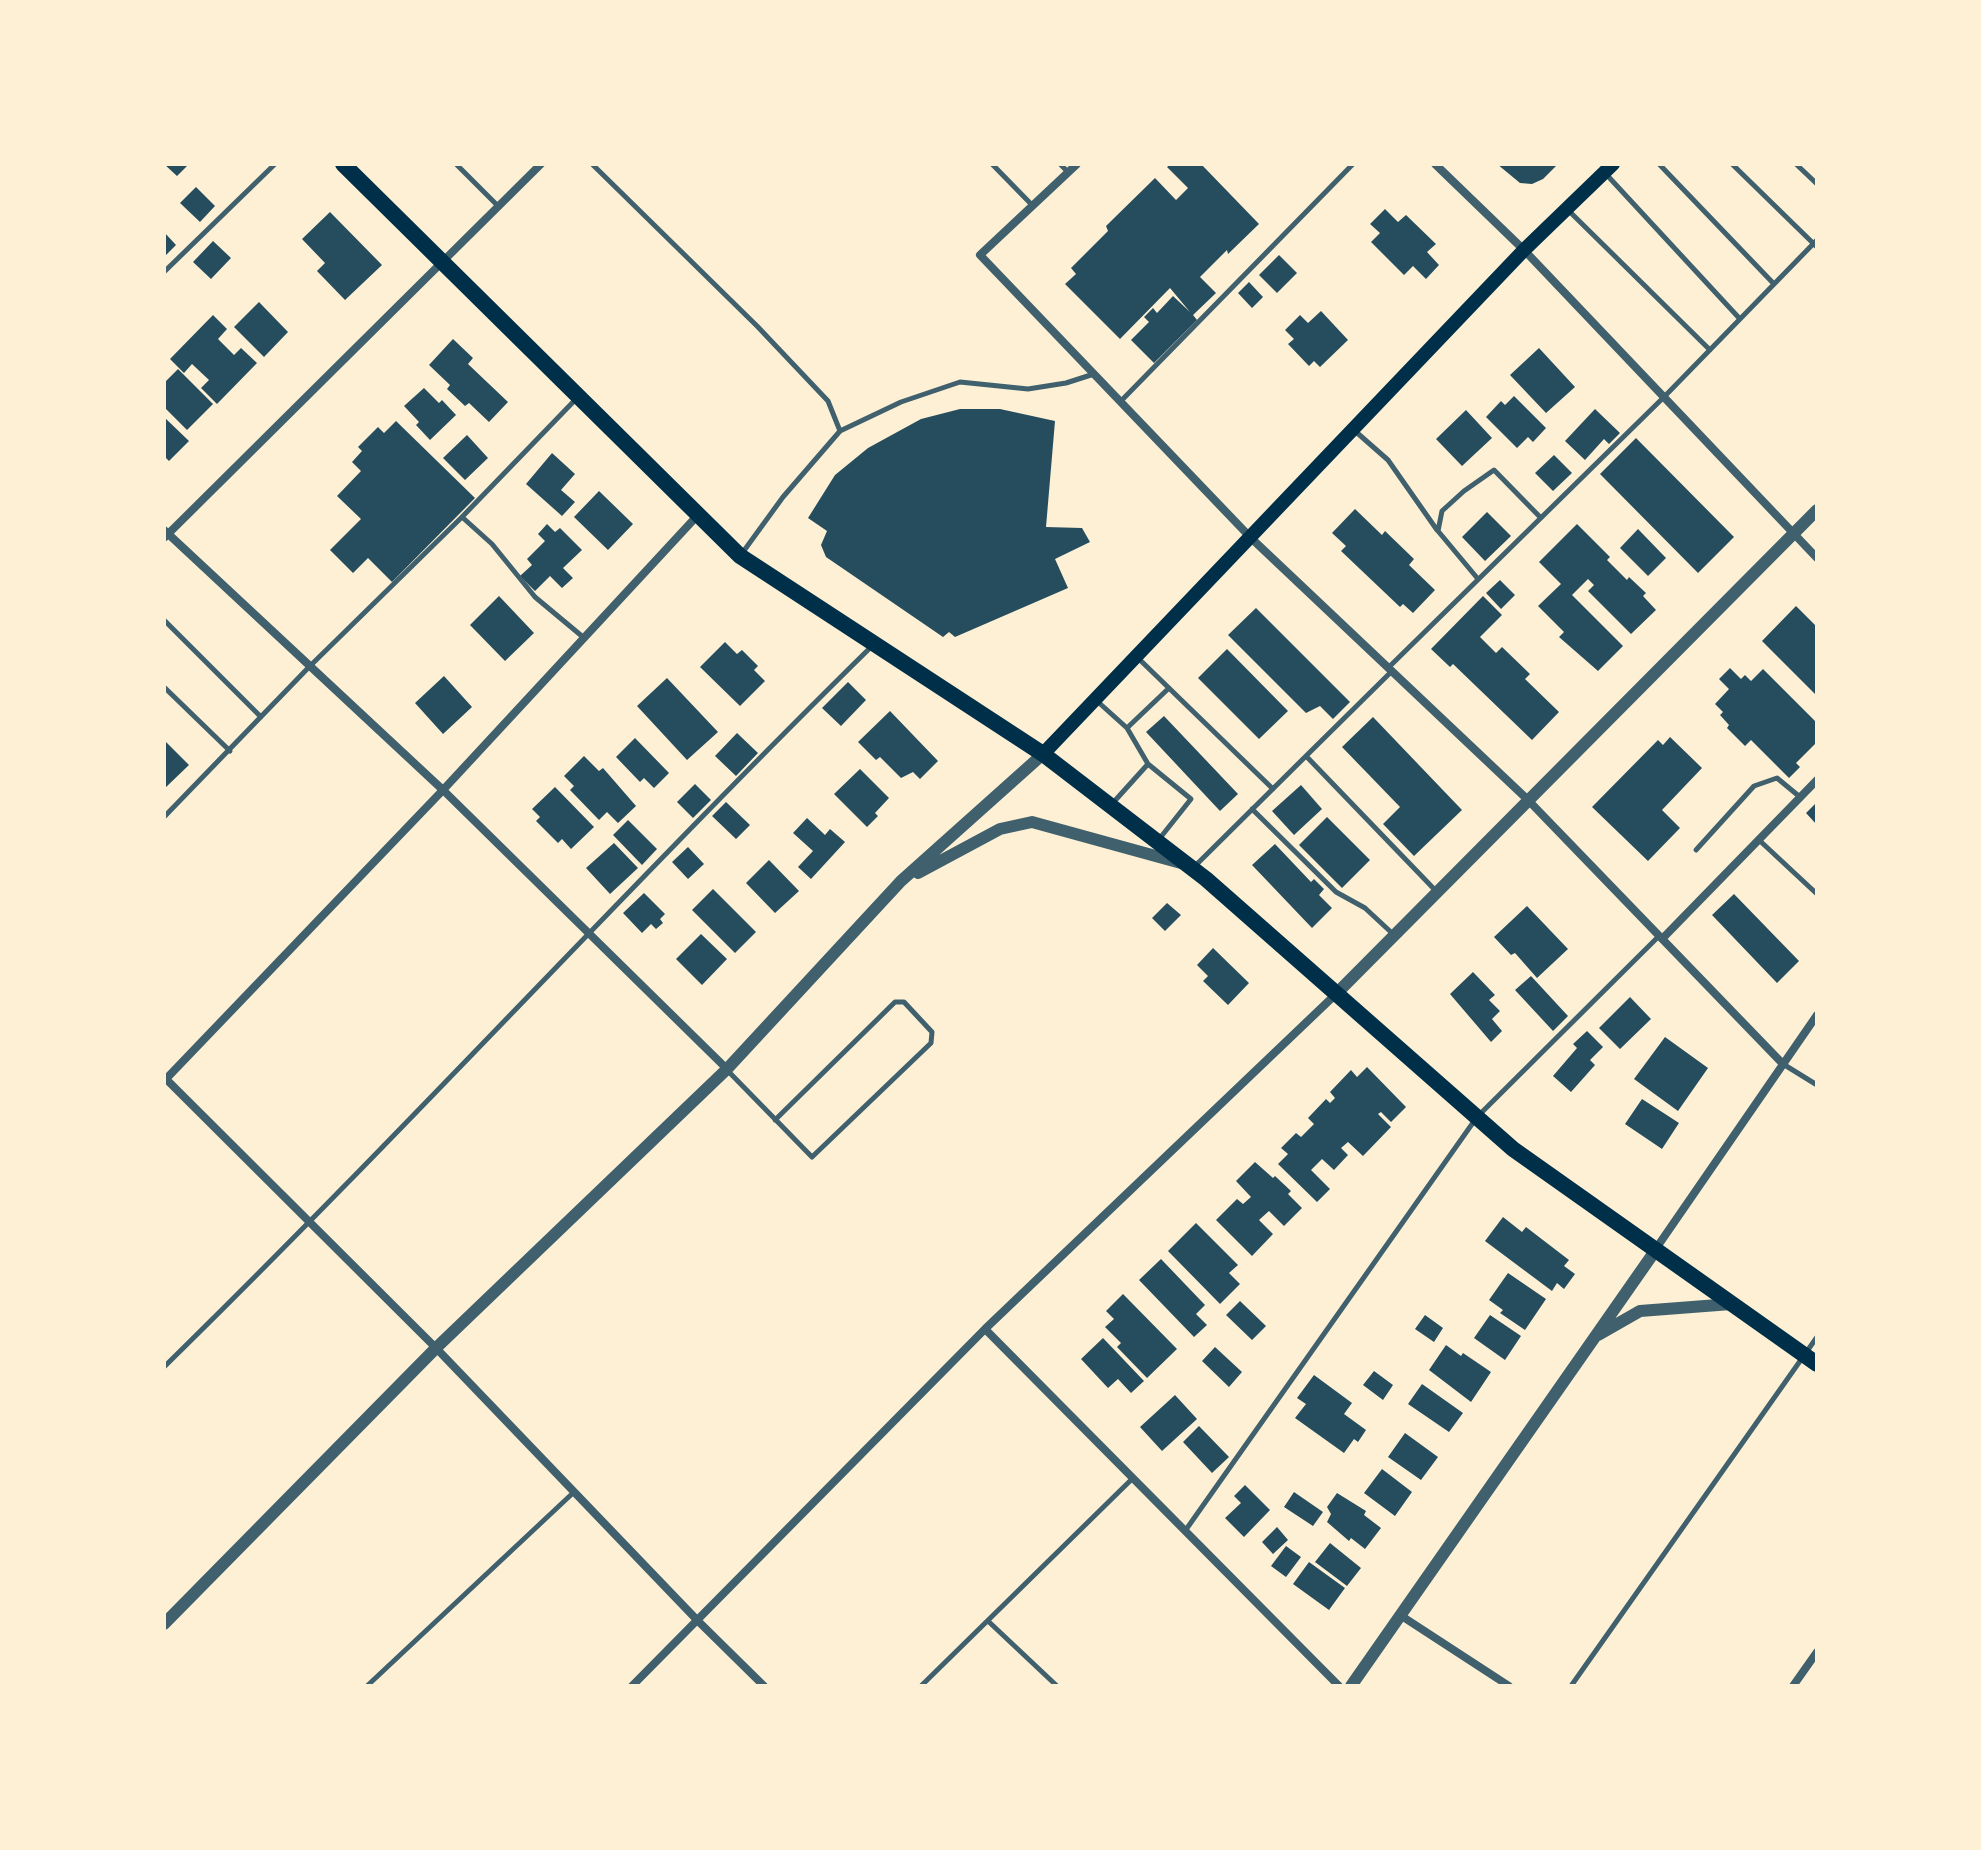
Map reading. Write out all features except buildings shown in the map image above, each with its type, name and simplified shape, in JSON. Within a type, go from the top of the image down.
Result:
[{"type":"main road","points":[[343,164],[740,556],[1043,754],[1186,866],[1337,993],[1513,1149],[1811,1360]]},
{"type":"main road","points":[[1043,754],[1524,250],[1609,168]]},
{"type":"street","points":[[541,164],[165,534],[443,790],[727,1069]]},
{"type":"street","points":[[1077,164],[980,255],[1251,538],[1527,799],[1782,1063]]},
{"type":"street","points":[[1435,164],[1524,250],[1817,558]]},
{"type":"street","points":[[632,1686],[985,1329],[1337,993],[1817,510]]},
{"type":"street","points":[[697,516],[443,790],[165,1079],[436,1348],[764,1686]]},
{"type":"street","points":[[164,1624],[436,1348],[727,1069],[901,881],[1043,754]]},
{"type":"street","points":[[1661,937],[1817,780]]},
{"type":"street","points":[[901,881],[1000,829],[1032,822],[1186,866]]},
{"type":"street","points":[[1351,1686],[1817,1015]]},
{"type":"street","points":[[1596,1336],[1640,1311],[1731,1304]]},
{"type":"street","points":[[985,1329],[1339,1686]]},
{"type":"street","points":[[1400,1615],[1509,1686]]},
{"type":"street","points":[[1793,1686],[1817,1652]]},
{"type":"lane","points":[[164,272],[275,164]]},
{"type":"lane","points":[[456,164],[498,206]]},
{"type":"lane","points":[[592,164],[757,326],[828,401],[840,431]]},
{"type":"lane","points":[[992,164],[1033,206]]},
{"type":"lane","points":[[1060,164],[1068,172]]},
{"type":"lane","points":[[1120,402],[1353,164]]},
{"type":"lane","points":[[1659,164],[1774,284]]},
{"type":"lane","points":[[1186,866],[1273,789],[1478,579],[1816,244],[1732,164]]},
{"type":"lane","points":[[1796,164],[1817,184]]},
{"type":"lane","points":[[1609,168],[1740,319]]},
{"type":"lane","points":[[1567,208],[1710,350]]},
{"type":"lane","points":[[740,556],[783,497],[840,431],[901,402],[960,382],[1028,389],[1066,383],[1094,374]]},
{"type":"lane","points":[[164,817],[578,397]]},
{"type":"lane","points":[[1353,430],[1388,460],[1438,531],[1478,579]]},
{"type":"lane","points":[[1438,531],[1442,511],[1494,470],[1541,518]]},
{"type":"lane","points":[[462,517],[492,544],[535,597],[584,638]]},
{"type":"lane","points":[[164,620],[261,717]]},
{"type":"lane","points":[[164,1367],[311,1223],[588,933],[874,644]]},
{"type":"lane","points":[[1137,657],[1273,789]]},
{"type":"lane","points":[[164,687],[230,751]]},
{"type":"lane","points":[[1127,728],[1169,688]]},
{"type":"lane","points":[[1095,699],[1127,728],[1148,764],[1191,799],[1156,843]]},
{"type":"lane","points":[[1306,756],[1437,891]]},
{"type":"lane","points":[[1109,807],[1148,764]]},
{"type":"lane","points":[[1696,850],[1754,786],[1777,778],[1800,797]]},
{"type":"lane","points":[[1252,809],[1336,892],[1365,908],[1394,934]]},
{"type":"lane","points":[[1759,840],[1817,894]]},
{"type":"lane","points":[[1185,1531],[1477,1117],[1661,937]]},
{"type":"lane","points":[[727,1069],[775,1120],[812,1157],[931,1043],[932,1032],[904,1002],[895,1002],[775,1120]]},
{"type":"lane","points":[[1782,1063],[1817,1085]]},
{"type":"lane","points":[[1571,1686],[1811,1360],[1817,1337]]},
{"type":"lane","points":[[921,1686],[1133,1478]]},
{"type":"lane","points":[[367,1686],[574,1492]]},
{"type":"lane","points":[[988,1621],[1057,1686]]}]
